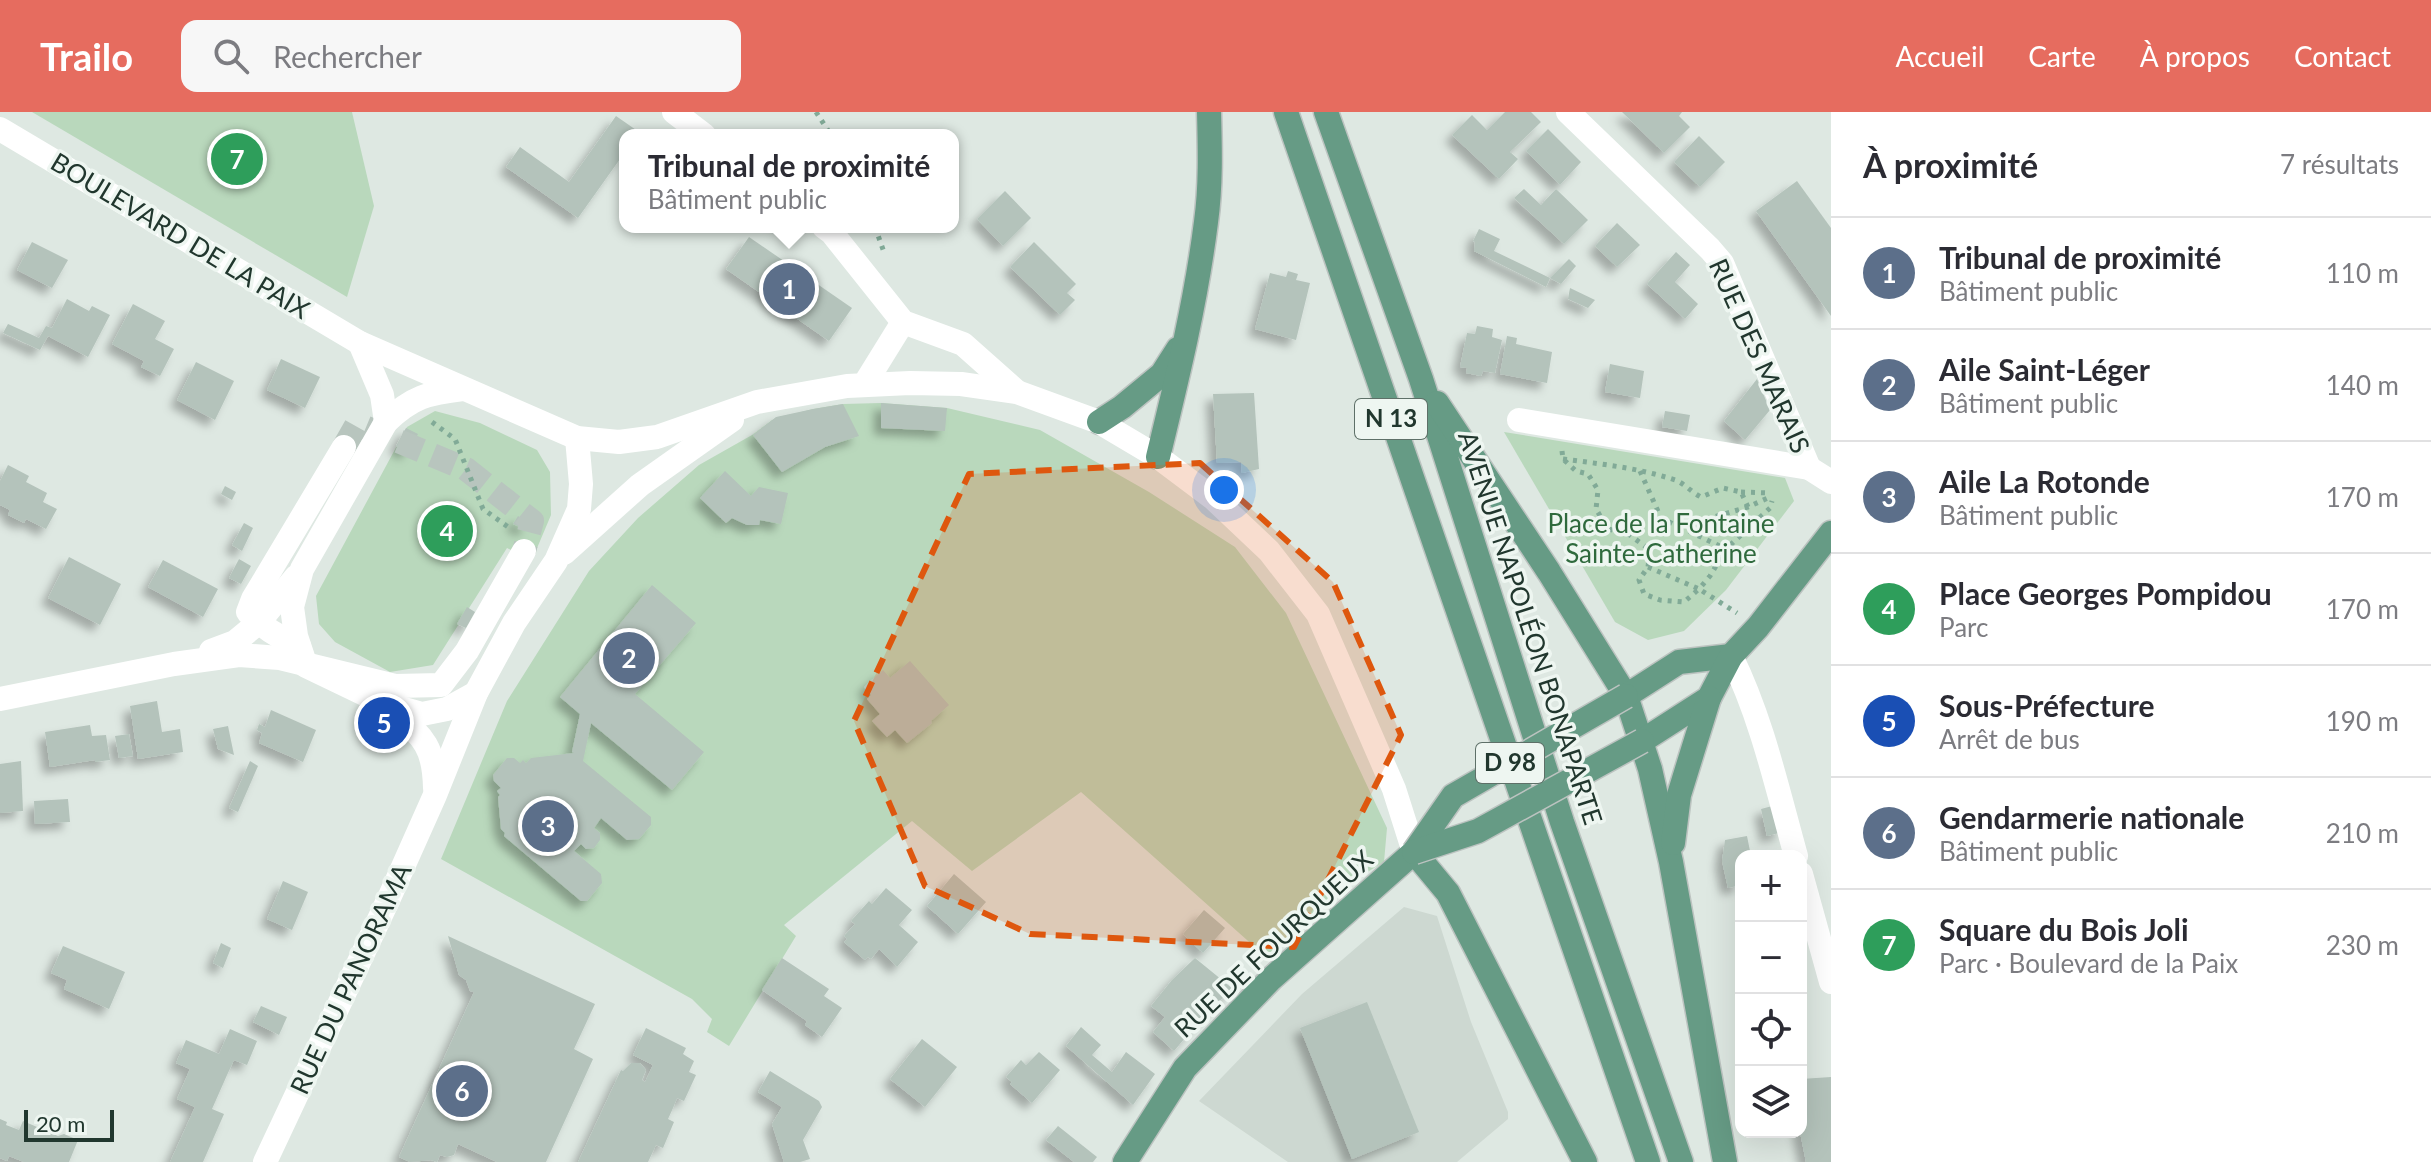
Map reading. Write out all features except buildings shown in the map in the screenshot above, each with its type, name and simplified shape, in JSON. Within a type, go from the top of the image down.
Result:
[{"type":"main road","points":[[1158,457],[1188,334],[1206,221],[1210,166],[1209,112]]},
{"type":"main road","name":"N 13","points":[[1286,112],[1648,1162]]},
{"type":"main road","name":"AVENUE NAPOLÉON BONAPARTE","points":[[1326,112],[1421,379],[1557,809],[1681,1162]]},
{"type":"main road","points":[[1099,422],[1162,374],[1188,334]]},
{"type":"main road","points":[[1421,379],[1549,572],[1626,696],[1642,741],[1671,862],[1725,1162]]},
{"type":"main road","name":"RUE DE FOURQUEUX","points":[[1414,852],[1478,831],[1642,741],[1709,698],[1731,656],[1758,627],[1831,533]]},
{"type":"main road","name":"RUE DE FOURQUEUX","points":[[1125,1162],[1185,1068],[1271,979],[1414,852],[1453,796],[1679,662],[1731,656]]},
{"type":"main road","points":[[1671,862],[1679,795],[1709,698]]},
{"type":"main road","points":[[1414,852],[1448,893],[1585,1162]]},
{"type":"street","points":[[674,112],[696,129]]},
{"type":"street","name":"RUE DES MARAIS","points":[[1568,112],[1722,263],[1809,468]]},
{"type":"street","name":"BOULEVARD DE LA PAIX","points":[[0,129],[360,343],[577,438],[619,442],[657,437],[757,402],[847,386],[961,384],[1017,392]]},
{"type":"street","points":[[832,233],[903,322],[963,344],[1017,392],[1099,422],[1158,457],[1214,499],[1269,551],[1318,614],[1394,789],[1414,852]]},
{"type":"street","points":[[864,385],[903,322]]},
{"type":"street","points":[[360,343],[382,395],[394,414]]},
{"type":"street","points":[[174,664],[235,642],[258,623],[302,569],[394,414],[420,396],[466,389]]},
{"type":"street","points":[[556,561],[640,485],[757,402]]},
{"type":"street","points":[[1519,420],[1809,468],[1831,482]]},
{"type":"street","points":[[556,561],[579,509],[581,484],[577,438]]},
{"type":"street","points":[[344,447],[248,612],[303,656],[383,703],[422,714],[447,709],[476,693]]},
{"type":"street","points":[[0,699],[174,664],[239,655],[303,656],[395,686],[441,685],[467,651],[521,543]]},
{"type":"street","name":"RUE DU PANORAMA","points":[[265,1162],[435,795],[476,693],[514,623],[556,561]]},
{"type":"street","points":[[302,569],[292,607],[303,656]]},
{"type":"street","points":[[1731,656],[1754,707],[1794,850]]},
{"type":"street","name":"RUE DU PANORAMA","points":[[383,703],[420,735],[431,751],[435,764],[435,795]]},
{"type":"street","points":[[1807,896],[1831,982]]},
{"type":"path","points":[[816,112],[827,129]]},
{"type":"path","points":[[394,414],[425,417],[455,439],[483,509],[521,543]]},
{"type":"path","points":[[1565,427],[1563,459],[1576,471],[1588,474],[1598,490],[1596,509],[1608,529],[1627,533],[1650,550],[1648,567],[1639,580],[1644,594],[1660,600],[1684,602],[1699,589],[1726,549],[1770,508],[1771,497]]},
{"type":"path","points":[[1563,459],[1640,470],[1679,481],[1687,490],[1701,497],[1723,488],[1771,497]]},
{"type":"path","points":[[1640,470],[1661,518],[1726,549]]},
{"type":"path","points":[[1741,492],[1748,507]]},
{"type":"path","points":[[1679,527],[1771,497]]},
{"type":"path","points":[[1648,567],[1699,589],[1716,600]]},
{"type":"highlighted area","points":[[1200,463],[1333,582],[1401,735],[1294,947],[1030,934],[925,886],[854,721],[969,474]]},
{"type":"shaded area","points":[[1404,907],[1437,916],[1471,1022],[1508,1112],[1508,1119],[1457,1162],[1288,1162],[1199,1101],[1302,994]]},
{"type":"green space","points":[[32,112],[352,112],[374,206],[347,297]]},
{"type":"green space","points":[[881,403],[947,408],[1040,430],[1149,492],[1235,547],[1286,613],[1387,828],[1384,862],[1359,877],[1266,957],[1081,792],[972,871],[912,821],[784,925],[796,936],[729,1046],[707,1032],[712,1019],[692,999],[441,859],[507,701],[589,571],[638,518],[699,465],[772,420],[843,404]]},
{"type":"green space","points":[[435,411],[480,423],[537,450],[550,472],[551,515],[532,560],[507,548],[433,665],[390,672],[335,642],[319,624],[316,596],[407,427]]},
{"type":"green space","name":"Place de la Fontaine Sainte-Catherine","points":[[1504,432],[1785,478],[1794,501],[1726,590],[1684,631],[1648,640],[1615,622]]},
{"type":"tunnel","points":[[344,447],[357,424],[466,469],[532,521],[524,551]]},
{"type":"place","name":"Square du Bois Joli","points":[[237,159]]},
{"type":"place","name":"Tribunal de proximité","points":[[789,289]]},
{"type":"place","name":"Place Georges Pompidou","points":[[447,531]]},
{"type":"place","name":"Aile Saint-Léger","points":[[629,658]]},
{"type":"place","name":"Sous-Préfecture","points":[[384,723]]},
{"type":"place","name":"Aile La Rotonde","points":[[548,826]]},
{"type":"place","name":"Gendarmerie nationale","points":[[462,1091]]}]
